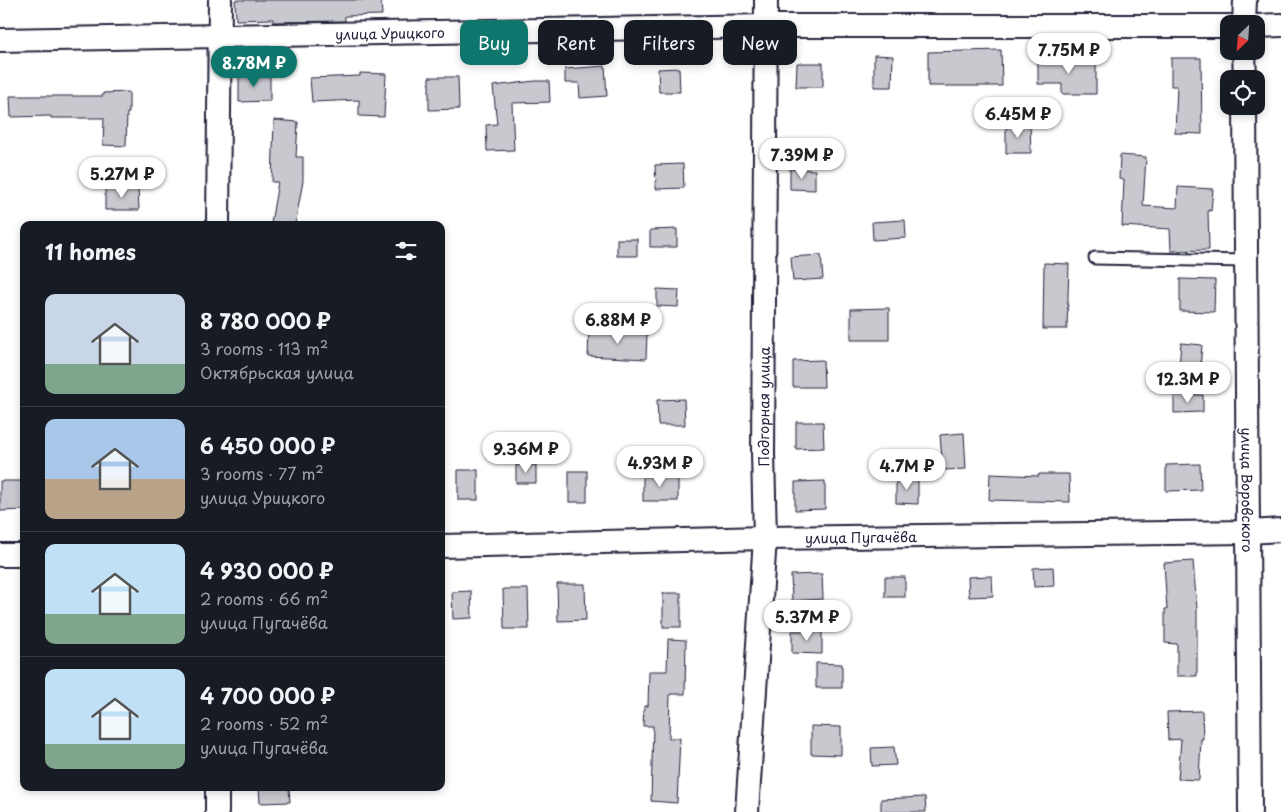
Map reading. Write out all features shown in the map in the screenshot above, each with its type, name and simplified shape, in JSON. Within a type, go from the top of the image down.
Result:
[{"type":"street","points":[[218,221],[220,0]]},
{"type":"street","name":"Подгорная улица","points":[[766,0],[766,20]]},
{"type":"street","points":[[1244,15],[1245,0]]},
{"type":"street","points":[[1265,26],[1281,25]]},
{"type":"street","name":"улица Урицкого","points":[[797,26],[1220,26]]},
{"type":"street","name":"улица Урицкого","points":[[0,40],[723,27]]},
{"type":"street","name":"Подгорная улица","points":[[746,812],[765,538],[766,65]]},
{"type":"street","name":"улица Воровского","points":[[1245,115],[1250,812]]},
{"type":"street","name":"улица Пугачёва","points":[[445,546],[765,538],[1281,530]]},
{"type":"street","points":[[0,555],[20,555]]},
{"type":"street","points":[[216,812],[217,791]]},
{"type":"lane","points":[[1095,258],[1246,261]]},
{"type":"building","points":[[235,0],[381,0],[382,15],[345,16],[345,21],[273,22],[273,19],[236,20]]},
{"type":"building","points":[[1001,50],[1002,86],[928,86],[928,52]]},
{"type":"building","points":[[874,55],[893,56],[892,87],[874,87]]},
{"type":"building","points":[[1171,58],[1201,58],[1202,134],[1175,133],[1177,86],[1171,86]]},
{"type":"building","points":[[1038,59],[1096,61],[1096,94],[1062,94],[1062,84],[1038,84]]},
{"type":"building","points":[[797,63],[823,63],[823,87],[796,87]]},
{"type":"building","points":[[605,66],[607,96],[580,98],[579,83],[565,83],[565,69]]},
{"type":"building","points":[[679,68],[680,92],[659,92],[658,69]]},
{"type":"building","points":[[360,73],[386,74],[384,117],[359,116],[359,100],[312,102],[310,78],[360,76]]},
{"type":"building","points":[[239,74],[270,74],[270,101],[239,102]]},
{"type":"building","points":[[429,77],[458,77],[459,109],[429,110]]},
{"type":"building","points":[[549,81],[550,102],[512,103],[514,150],[487,151],[486,125],[497,124],[493,86]]},
{"type":"building","points":[[129,92],[126,146],[103,145],[104,118],[11,117],[10,96],[103,96],[103,93]]},
{"type":"building","points":[[274,120],[298,122],[296,157],[303,157],[303,181],[296,221],[271,221],[278,182],[272,182]]},
{"type":"building","points":[[1006,124],[1030,124],[1031,153],[1006,153]]},
{"type":"building","points":[[1120,155],[1146,157],[1143,206],[1177,208],[1178,187],[1213,189],[1211,211],[1208,210],[1209,250],[1171,251],[1170,229],[1122,226],[1124,180],[1119,179]]},
{"type":"building","points":[[683,164],[684,188],[656,189],[655,165]]},
{"type":"building","points":[[790,169],[815,170],[815,190],[790,189]]},
{"type":"building","points":[[138,187],[139,210],[105,210],[105,188]]},
{"type":"building","points":[[905,220],[906,238],[873,240],[872,222]]},
{"type":"building","points":[[677,229],[677,247],[650,247],[650,230]]},
{"type":"building","points":[[617,239],[637,239],[637,256],[617,256]]},
{"type":"building","points":[[821,255],[823,279],[793,281],[791,257]]},
{"type":"building","points":[[1044,263],[1069,264],[1067,329],[1043,329]]},
{"type":"building","points":[[1180,279],[1215,280],[1214,312],[1180,311]]},
{"type":"building","points":[[657,289],[679,290],[678,307],[657,306]]},
{"type":"building","points":[[889,308],[889,340],[851,340],[851,309]]},
{"type":"building","points":[[589,331],[647,334],[646,359],[588,356]]},
{"type":"building","points":[[1181,343],[1202,345],[1200,369],[1179,367]]},
{"type":"building","points":[[823,360],[824,387],[793,387],[793,361]]},
{"type":"building","points":[[1174,395],[1203,395],[1203,412],[1174,413]]},
{"type":"building","points":[[684,399],[685,425],[658,425],[657,400]]},
{"type":"building","points":[[796,422],[823,422],[824,448],[796,449]]},
{"type":"building","points":[[964,433],[966,469],[943,470],[940,435]]},
{"type":"building","points":[[1200,464],[1201,490],[1166,491],[1166,465]]},
{"type":"building","points":[[516,465],[536,465],[536,483],[516,483]]},
{"type":"building","points":[[458,470],[478,470],[478,500],[458,500]]},
{"type":"building","points":[[569,471],[587,471],[587,502],[569,502]]},
{"type":"building","points":[[990,474],[1039,476],[1039,474],[1069,474],[1070,502],[989,500]]},
{"type":"building","points":[[643,476],[678,476],[678,501],[643,501]]},
{"type":"building","points":[[896,478],[918,478],[918,504],[896,503]]},
{"type":"building","points":[[0,481],[20,481],[20,510],[0,511]]},
{"type":"building","points":[[825,481],[825,509],[795,510],[795,482]]},
{"type":"building","points":[[1193,561],[1197,609],[1197,676],[1177,676],[1177,644],[1165,643],[1165,609],[1167,609],[1164,563]]},
{"type":"building","points":[[1053,567],[1054,586],[1034,587],[1033,568]]},
{"type":"building","points":[[822,574],[823,599],[792,601],[791,575]]},
{"type":"building","points":[[992,576],[993,596],[969,597],[968,577]]},
{"type":"building","points":[[885,577],[905,577],[905,597],[885,597]]},
{"type":"building","points":[[557,584],[585,584],[586,620],[558,621]]},
{"type":"building","points":[[503,589],[528,589],[529,629],[504,629]]},
{"type":"building","points":[[471,591],[472,618],[453,619],[452,592]]},
{"type":"building","points":[[663,593],[681,593],[681,627],[663,627]]},
{"type":"building","points":[[792,631],[822,631],[822,654],[792,653]]},
{"type":"building","points":[[668,639],[686,640],[685,694],[670,694],[669,738],[680,738],[677,803],[651,801],[653,726],[643,726],[644,706],[648,706],[649,671],[667,671]]},
{"type":"building","points":[[816,663],[842,664],[842,688],[816,688]]},
{"type":"building","points":[[1202,711],[1203,739],[1201,739],[1199,780],[1178,779],[1181,739],[1168,740],[1167,712]]},
{"type":"building","points":[[811,726],[841,727],[841,755],[811,754]]},
{"type":"building","points":[[894,747],[896,765],[872,766],[871,748]]},
{"type":"building","points":[[259,791],[289,791],[290,802],[260,803]]},
{"type":"building","points":[[925,797],[926,812],[881,812],[881,799]]}]
